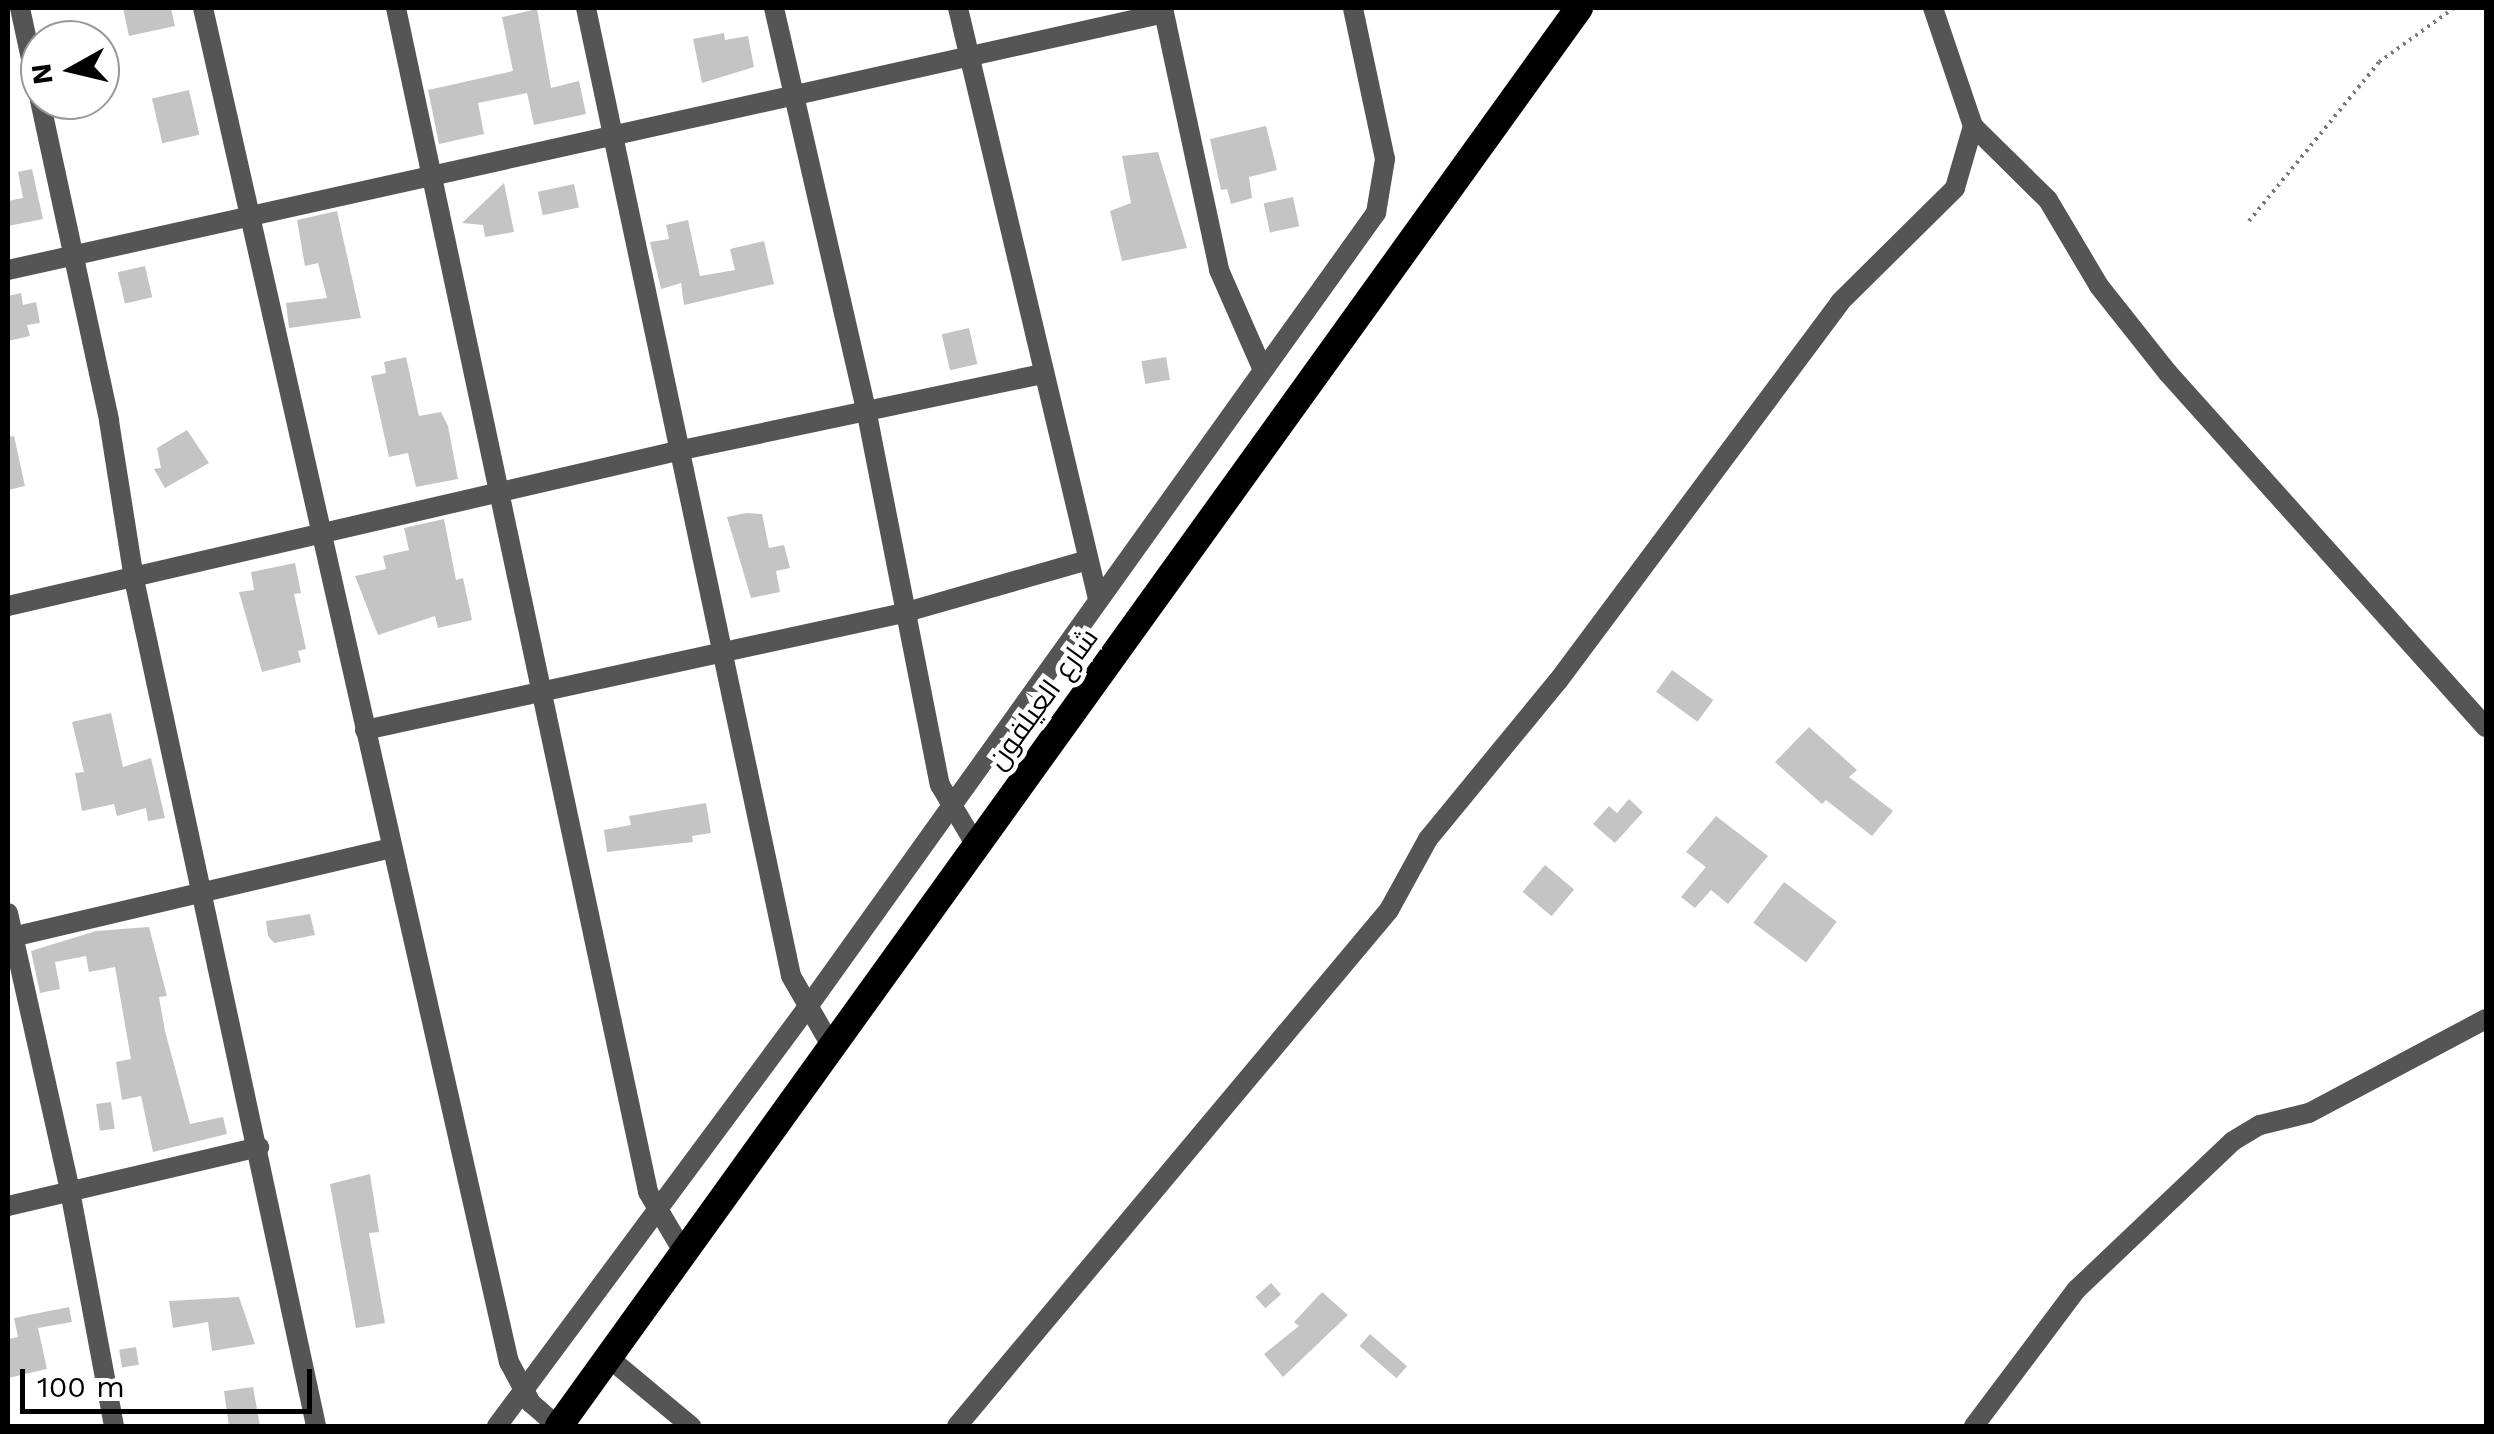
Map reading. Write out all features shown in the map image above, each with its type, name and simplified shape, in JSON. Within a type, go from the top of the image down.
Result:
[{"type":"highway","name":"شارع العيلفون","points":[[558,1426],[1579,8]]},
{"type":"street","points":[[20,8],[70,255],[109,421],[134,580],[316,1426]]},
{"type":"street","points":[[203,8],[251,212],[318,536],[508,1362],[525,1392],[558,1426]]},
{"type":"street","points":[[396,8],[428,176],[656,1212],[684,1253]]},
{"type":"street","points":[[586,8],[791,976],[806,1008],[832,1047]]},
{"type":"street","points":[[774,8],[791,98],[866,409],[902,613],[948,809],[977,847]]},
{"type":"street","points":[[958,8],[1098,600]]},
{"type":"street","points":[[496,1426],[525,1392],[806,1008],[1382,198],[1385,159],[1353,8]]},
{"type":"street","points":[[1932,8],[1974,126],[2048,200],[2099,286],[2168,373],[2486,727]]},
{"type":"street","points":[[8,270],[251,212],[615,138],[1164,10],[1218,270],[1263,370]]},
{"type":"street","points":[[957,1426],[1390,910],[1428,838],[1558,681],[1840,302],[1955,188],[1974,126]]},
{"type":"street","points":[[8,606],[134,580],[678,450],[1043,374]]},
{"type":"street","points":[[365,730],[902,613],[1088,560]]},
{"type":"street","points":[[10,938],[202,888],[392,848]]},
{"type":"street","points":[[8,912],[10,938],[70,1191],[114,1426]]},
{"type":"street","points":[[1974,1426],[2076,1290],[2233,1142],[2260,1125],[2309,1113],[2486,1019]]},
{"type":"street","points":[[8,1206],[259,1147]]},
{"type":"street","points":[[609,1358],[691,1426]]},
{"type":"path","points":[[2250,221],[2380,62],[2454,8]]},
{"type":"building","points":[[123,8],[171,8],[175,26],[129,36]]},
{"type":"building","points":[[537,9],[551,88],[579,81],[586,114],[534,125],[527,93],[478,103],[484,134],[439,144],[428,90],[513,71],[502,17]]},
{"type":"building","points":[[724,33],[725,40],[748,36],[754,67],[702,83],[693,39]]},
{"type":"building","points":[[189,90],[199,135],[162,143],[152,99]]},
{"type":"building","points":[[1266,126],[1277,170],[1249,177],[1252,198],[1231,204],[1227,189],[1221,190],[1210,139]]},
{"type":"building","points":[[1158,152],[1187,248],[1122,261],[1110,211],[1131,203],[1122,156]]},
{"type":"building","points":[[32,169],[43,219],[8,226],[8,201],[23,198],[18,172]]},
{"type":"building","points":[[504,183],[514,232],[485,237],[483,225],[462,223]]},
{"type":"building","points":[[574,184],[579,207],[543,215],[538,192]]},
{"type":"building","points":[[1293,197],[1299,226],[1270,233],[1264,203]]},
{"type":"building","points":[[337,211],[361,318],[289,328],[286,303],[327,298],[318,263],[305,266],[297,220]]},
{"type":"building","points":[[688,220],[700,276],[735,270],[730,249],[764,241],[774,284],[684,305],[681,283],[661,289],[650,242],[669,239],[666,225]]},
{"type":"building","points":[[145,266],[152,297],[125,303],[118,272]]},
{"type":"building","points":[[21,293],[23,305],[36,302],[40,323],[27,325],[30,336],[8,341],[8,296]]},
{"type":"building","points":[[969,328],[977,364],[950,370],[942,334]]},
{"type":"building","points":[[406,357],[419,416],[441,412],[448,426],[458,479],[416,487],[408,453],[389,457],[371,376],[386,373],[384,362]]},
{"type":"building","points":[[1166,357],[1170,380],[1145,384],[1141,361]]},
{"type":"building","points":[[187,430],[209,463],[165,488],[154,469],[161,468],[157,448]]},
{"type":"building","points":[[14,436],[25,486],[8,490],[8,437]]},
{"type":"building","points":[[762,514],[769,548],[784,545],[790,568],[776,571],[780,592],[751,598],[727,517]]},
{"type":"building","points":[[444,519],[456,580],[463,578],[472,620],[438,628],[435,616],[378,635],[355,576],[386,569],[383,556],[409,550],[404,528]]},
{"type":"building","points":[[295,563],[301,593],[294,594],[306,649],[298,651],[301,662],[262,672],[239,592],[254,590],[251,572]]},
{"type":"building","points":[[1672,670],[1713,700],[1697,722],[1656,692]]},
{"type":"building","points":[[111,713],[123,767],[151,758],[165,818],[148,821],[146,808],[117,816],[114,804],[82,811],[75,773],[84,772],[72,722]]},
{"type":"building","points":[[1809,727],[1857,770],[1849,777],[1893,811],[1872,836],[1826,800],[1822,804],[1775,762]]},
{"type":"building","points":[[1629,799],[1643,812],[1615,843],[1593,824],[1609,806],[1617,813]]},
{"type":"building","points":[[706,803],[711,833],[692,836],[693,842],[607,852],[604,830],[631,825],[629,816]]},
{"type":"building","points":[[1716,816],[1768,856],[1728,904],[1711,890],[1695,908],[1681,897],[1706,867],[1686,852]]},
{"type":"building","points":[[1545,865],[1574,889],[1552,916],[1523,892]]},
{"type":"building","points":[[1784,882],[1837,922],[1806,962],[1753,923]]},
{"type":"building","points":[[310,914],[315,935],[274,943],[268,936],[266,921]]},
{"type":"building","points":[[149,927],[167,996],[159,997],[165,1031],[190,1124],[223,1117],[227,1134],[153,1152],[141,1096],[122,1100],[116,1062],[131,1059],[115,967],[89,972],[86,956],[55,962],[60,989],[40,993],[31,951],[96,931]]},
{"type":"building","points":[[111,1102],[115,1129],[100,1131],[96,1104]]},
{"type":"building","points":[[370,1174],[379,1232],[369,1233],[385,1323],[356,1328],[330,1184]]},
{"type":"building","points":[[1271,1283],[1281,1294],[1265,1308],[1255,1297]]},
{"type":"building","points":[[1322,1292],[1348,1315],[1283,1377],[1264,1354],[1299,1326],[1294,1322]]},
{"type":"building","points":[[239,1297],[255,1344],[212,1351],[208,1322],[173,1328],[169,1301]]},
{"type":"building","points":[[69,1307],[72,1322],[38,1328],[47,1369],[8,1378],[8,1339],[18,1337],[14,1318]]},
{"type":"building","points":[[1370,1334],[1407,1366],[1396,1378],[1360,1346]]},
{"type":"building","points":[[136,1347],[139,1365],[122,1367],[119,1350]]},
{"type":"building","points":[[253,1387],[260,1426],[229,1426],[224,1391]]}]
